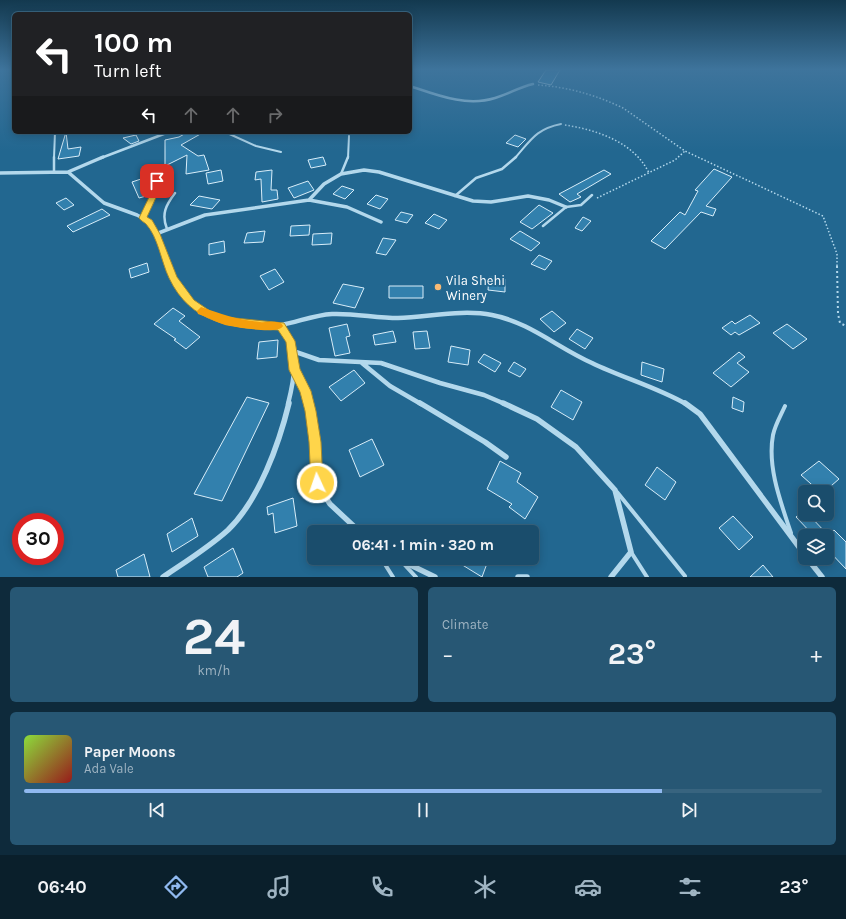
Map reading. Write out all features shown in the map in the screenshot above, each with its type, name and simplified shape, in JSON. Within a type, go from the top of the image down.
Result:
[{"type":"street","points":[[441,97],[455,102],[487,100],[495,97]]},
{"type":"street","points":[[0,173],[54,171],[68,172],[92,161],[164,134]]},
{"type":"street","points":[[309,200],[324,184],[341,174],[372,170],[473,201],[491,202],[528,196],[549,200],[566,207]]},
{"type":"street","points":[[68,172],[96,197],[112,206],[143,218],[149,222],[156,234],[173,277],[180,290],[199,310],[210,316],[225,321],[260,326],[280,326],[320,315],[334,314],[373,317],[489,314],[514,320],[576,356],[679,400],[700,414],[798,545]]},
{"type":"street","points":[[156,234],[194,218],[309,200],[347,207],[381,222]]},
{"type":"street","points":[[163,577],[220,536],[235,522],[247,505],[272,453],[286,415],[293,384],[294,370],[293,351],[290,341],[280,326]]},
{"type":"street","points":[[293,351],[319,360],[389,365],[440,383],[484,395],[537,419],[576,447],[615,490],[631,552],[611,577]]},
{"type":"street","points":[[362,363],[390,386],[485,442],[506,457]]},
{"type":"street","points":[[294,370],[305,391],[311,411],[315,442],[317,483],[324,496],[353,525]]},
{"type":"street","points":[[409,565],[435,577]]},
{"type":"street","points":[[813,565],[822,577]]},
{"type":"street","points":[[518,577],[527,577]]},
{"type":"lane","points":[[455,196],[476,178],[491,174],[514,159],[538,131],[550,125],[561,124]]},
{"type":"lane","points":[[54,171],[55,134]]},
{"type":"lane","points":[[229,134],[256,146],[281,152]]},
{"type":"lane","points":[[341,174],[350,152],[350,136]]},
{"type":"lane","points":[[143,218],[155,191],[158,171]]},
{"type":"lane","points":[[167,229],[162,218],[163,211],[175,192]]},
{"type":"lane","points":[[543,226],[566,207],[576,208],[586,202],[592,195]]},
{"type":"lane","points":[[785,406],[773,435],[772,447],[781,504],[793,538]]},
{"type":"lane","points":[[615,490],[685,576]]},
{"type":"lane","points":[[631,552],[647,577]]},
{"type":"lane","points":[[386,565],[393,577]]},
{"type":"lane","points":[[405,565],[416,577]]},
{"type":"path","points":[[596,97],[623,108],[685,151],[823,216],[837,254],[838,314],[840,323],[846,326]]},
{"type":"path","points":[[561,124],[575,126],[600,134],[629,150],[640,157],[649,173]]},
{"type":"path","points":[[593,200],[676,160],[685,151]]},
{"type":"building","points":[[66,134],[68,149],[81,147],[79,156],[58,159]]},
{"type":"building","points":[[184,134],[200,134],[181,145],[198,156],[204,155],[209,170],[186,174],[187,155],[165,166],[165,140],[179,137]]},
{"type":"building","points":[[136,135],[139,141],[131,144],[123,138]]},
{"type":"building","points":[[515,135],[526,139],[518,147],[506,143]]},
{"type":"building","points":[[323,157],[326,165],[311,168],[308,160]]},
{"type":"building","points":[[714,169],[732,177],[706,206],[716,209],[713,216],[701,212],[665,249],[651,241],[680,212],[685,215],[698,191],[695,190]]},
{"type":"building","points":[[221,170],[223,181],[208,184],[206,173]]},
{"type":"building","points":[[272,170],[271,190],[277,190],[278,199],[262,202],[261,179],[255,180],[256,172]]},
{"type":"building","points":[[604,170],[611,174],[577,194],[581,197],[570,202],[559,194]]},
{"type":"building","points":[[150,176],[153,183],[147,186],[150,195],[139,198],[132,182]]},
{"type":"building","points":[[308,181],[314,190],[294,198],[288,188]]},
{"type":"building","points":[[342,186],[354,190],[345,199],[333,194]]},
{"type":"building","points":[[376,195],[388,199],[380,209],[367,204]]},
{"type":"building","points":[[199,196],[220,200],[212,209],[190,205]]},
{"type":"building","points":[[66,198],[74,205],[64,210],[56,203]]},
{"type":"building","points":[[539,205],[553,213],[532,229],[520,222]]},
{"type":"building","points":[[102,209],[110,215],[73,232],[67,226]]},
{"type":"building","points":[[401,212],[413,215],[407,223],[395,220]]},
{"type":"building","points":[[434,214],[447,220],[439,229],[425,223]]},
{"type":"building","points":[[583,217],[591,221],[582,231],[575,228]]},
{"type":"building","points":[[310,225],[309,235],[290,236],[291,226]]},
{"type":"building","points":[[265,231],[263,242],[244,243],[247,233]]},
{"type":"building","points":[[520,231],[540,243],[531,251],[510,239]]},
{"type":"building","points":[[332,233],[331,244],[312,245],[313,234]]},
{"type":"building","points":[[383,238],[396,240],[386,255],[376,253]]},
{"type":"building","points":[[224,241],[225,252],[209,255],[209,244]]},
{"type":"building","points":[[539,255],[552,261],[545,270],[531,264]]},
{"type":"building","points":[[147,263],[149,272],[131,278],[129,269]]},
{"type":"building","points":[[275,269],[284,282],[269,290],[260,276]]},
{"type":"building","points":[[489,277],[505,279],[505,292],[488,290]]},
{"type":"building","points":[[343,284],[364,288],[355,308],[333,303]]},
{"type":"building","points":[[389,286],[423,286],[423,298],[389,298]]},
{"type":"building","points":[[173,308],[185,316],[179,321],[200,337],[186,349],[174,340],[176,339],[154,324]]},
{"type":"building","points":[[552,311],[566,323],[554,332],[540,319]]},
{"type":"building","points":[[750,315],[760,323],[739,335],[735,332],[731,335],[722,328],[732,321],[735,324]]},
{"type":"building","points":[[347,324],[350,336],[346,337],[350,353],[335,356],[329,328]]},
{"type":"building","points":[[787,324],[807,339],[793,349],[773,333]]},
{"type":"building","points":[[577,329],[593,338],[585,349],[569,339]]},
{"type":"building","points":[[393,331],[396,342],[375,345],[373,335]]},
{"type":"building","points":[[427,331],[430,348],[415,349],[413,332]]},
{"type":"building","points":[[278,340],[277,357],[257,359],[259,342]]},
{"type":"building","points":[[451,346],[470,350],[468,365],[448,362]]},
{"type":"building","points":[[739,352],[745,357],[737,363],[749,372],[731,387],[713,373]]},
{"type":"building","points":[[484,354],[501,363],[495,372],[478,362]]},
{"type":"building","points":[[514,362],[526,369],[520,377],[508,371]]},
{"type":"building","points":[[642,362],[664,369],[662,382],[641,375]]},
{"type":"building","points":[[354,370],[365,383],[341,401],[329,387]]},
{"type":"building","points":[[561,390],[582,402],[573,420],[551,407]]},
{"type":"building","points":[[247,397],[269,403],[222,501],[194,494]]},
{"type":"building","points":[[733,397],[744,402],[743,412],[732,408]]},
{"type":"building","points":[[372,439],[384,465],[360,477],[349,450]]},
{"type":"building","points":[[500,461],[521,473],[517,482],[538,497],[525,519],[509,507],[512,504],[487,489]]},
{"type":"building","points":[[819,461],[839,479],[832,485],[812,485],[801,475]]},
{"type":"building","points":[[657,467],[676,482],[665,500],[645,485]]},
{"type":"building","points":[[293,498],[297,526],[275,533],[273,513],[268,515],[267,507]]},
{"type":"building","points":[[733,516],[753,537],[739,550],[719,528]]},
{"type":"building","points":[[192,518],[198,536],[172,552],[167,534]]},
{"type":"building","points":[[800,521],[815,521],[822,529],[807,529]]},
{"type":"building","points":[[834,530],[846,542],[846,569],[834,556]]},
{"type":"building","points":[[233,548],[243,573],[237,577],[208,577],[204,567]]},
{"type":"building","points":[[144,554],[150,577],[118,577],[116,570]]},
{"type":"building","points":[[462,565],[486,565],[482,577]]},
{"type":"building","points":[[763,565],[773,577],[750,577]]},
{"type":"slow traffic","points":[[201,311],[225,321],[260,326],[279,326]]},
{"type":"place","name":"Vila Shehi Winery","points":[[438,287]]},
{"type":"route","points":[[157,181],[155,191],[143,218],[149,222],[156,234],[173,277],[180,290],[199,310],[210,316],[225,321],[252,325],[280,326],[290,341],[293,351],[294,370],[301,381],[311,411],[315,442],[317,483]]}]
